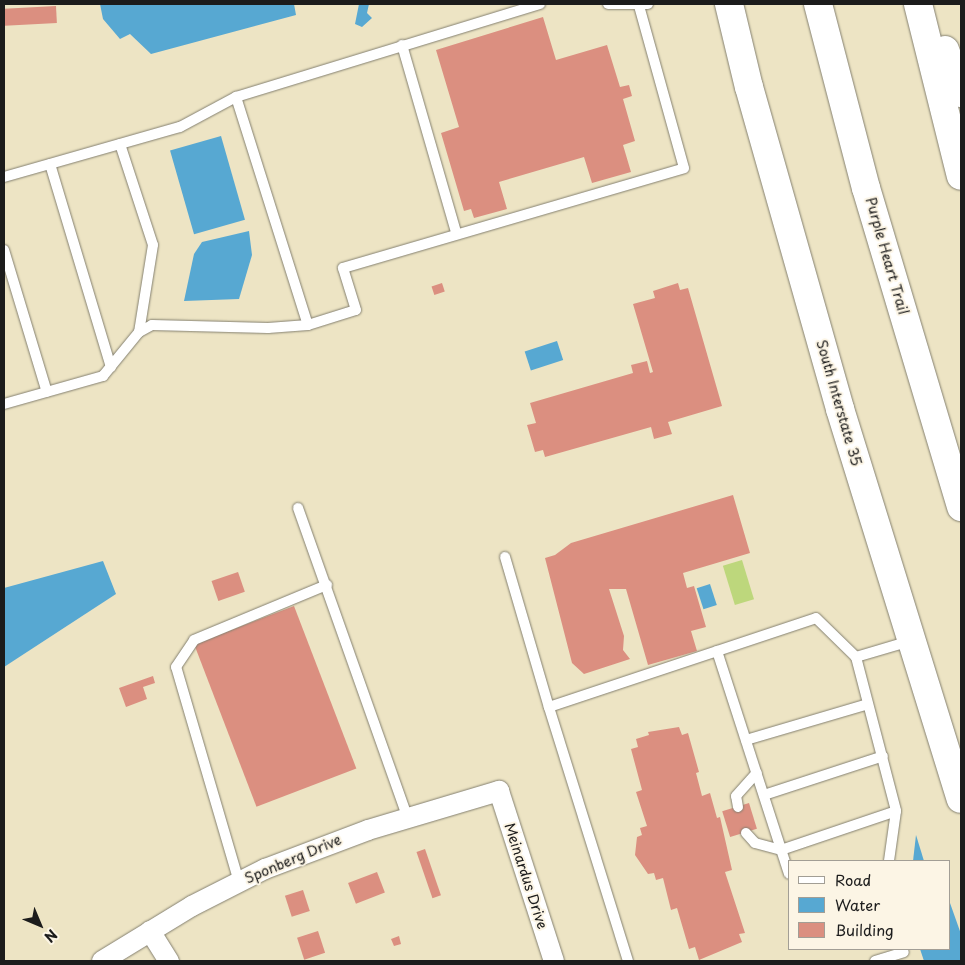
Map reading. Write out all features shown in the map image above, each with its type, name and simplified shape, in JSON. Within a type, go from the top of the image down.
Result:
[{"type":"main road","name":"South Interstate 35","points":[[729,4],[749,88],[837,399],[910,641],[961,799]]},
{"type":"main road","name":"Purple Heart Trail","points":[[818,4],[866,188],[961,507]]},
{"type":"main road","points":[[918,4],[961,176]]},
{"type":"main road","points":[[928,4],[961,93]]},
{"type":"street","name":"Sponberg Drive","points":[[102,961],[150,930],[238,882],[336,840],[499,791]]},
{"type":"street","name":"Meinardus Drive","points":[[499,791],[554,961]]},
{"type":"street","points":[[150,930],[169,961]]},
{"type":"lane","points":[[4,177],[180,128],[236,97],[540,4]]},
{"type":"lane","points":[[4,404],[103,376],[139,332],[152,325],[268,328],[308,325],[356,310],[343,268],[456,232],[684,168],[643,5],[608,4]]},
{"type":"lane","points":[[402,45],[456,232]]},
{"type":"lane","points":[[236,97],[308,325]]},
{"type":"lane","points":[[120,144],[153,245],[139,332]]},
{"type":"lane","points":[[50,164],[111,367]]},
{"type":"lane","points":[[4,250],[47,392]]},
{"type":"lane","points":[[298,508],[327,585],[408,818]]},
{"type":"lane","points":[[505,558],[548,707],[628,961]]},
{"type":"lane","points":[[238,882],[176,667],[194,640],[327,585]]},
{"type":"lane","points":[[548,707],[816,618],[856,657],[896,811],[889,860]]},
{"type":"lane","points":[[856,657],[910,641]]},
{"type":"lane","points":[[717,651],[788,871]]},
{"type":"lane","points":[[746,740],[868,704]]},
{"type":"lane","points":[[764,795],[883,756]]},
{"type":"lane","points":[[738,807],[736,796],[757,773]]},
{"type":"lane","points":[[746,833],[755,843],[781,850],[896,811]]},
{"type":"lane","points":[[875,961],[905,954]]},
{"type":"green space","points":[[742,560],[754,599],[735,605],[723,566]]},
{"type":"water","points":[[100,4],[294,4],[296,15],[151,54],[130,34],[120,39],[103,19]]},
{"type":"water","points":[[359,4],[369,4],[367,13],[372,18],[362,27],[355,24]]},
{"type":"water","points":[[221,136],[245,220],[194,234],[170,151]]},
{"type":"water","points":[[249,231],[252,255],[239,299],[184,301],[194,254],[202,242]]},
{"type":"water","points":[[557,341],[563,360],[531,371],[525,352]]},
{"type":"water","points":[[103,561],[116,594],[4,667],[4,588]]},
{"type":"water","points":[[710,584],[717,605],[703,609],[697,588]]},
{"type":"water","points":[[916,835],[924,860],[913,860]]},
{"type":"water","points":[[950,903],[961,934],[961,961],[924,961],[920,950],[950,950]]},
{"type":"building","points":[[56,6],[57,23],[5,26],[4,9]]},
{"type":"building","points":[[543,17],[556,60],[607,45],[620,87],[629,85],[632,96],[623,99],[635,141],[623,145],[631,172],[592,183],[584,157],[499,182],[507,209],[474,218],[471,209],[464,211],[441,133],[459,127],[436,50]]},
{"type":"building","points":[[442,283],[445,292],[434,295],[432,286]]},
{"type":"building","points":[[678,283],[680,290],[688,288],[722,406],[668,422],[672,434],[654,439],[651,427],[545,457],[543,450],[535,452],[527,425],[536,423],[530,403],[633,373],[631,365],[647,361],[650,373],[653,372],[633,304],[655,298],[653,291]]},
{"type":"building","points":[[733,495],[750,553],[683,573],[687,588],[694,586],[706,627],[691,631],[697,651],[648,665],[626,589],[609,589],[624,636],[623,650],[630,659],[584,674],[572,663],[545,558],[555,555],[571,543]]},
{"type":"building","points":[[238,572],[245,592],[218,601],[212,581]]},
{"type":"building","points":[[294,606],[356,768],[256,807],[194,644]]},
{"type":"building","points":[[153,676],[155,683],[143,687],[147,699],[126,707],[119,688]]},
{"type":"building","points":[[679,727],[682,735],[688,733],[699,772],[696,773],[702,796],[710,793],[717,818],[720,817],[732,870],[725,872],[745,933],[739,934],[742,942],[699,960],[695,947],[689,949],[677,908],[671,910],[663,878],[656,880],[654,873],[648,874],[635,855],[637,837],[642,835],[640,828],[647,826],[636,792],[642,790],[631,749],[638,747],[636,739],[649,735],[648,732]]},
{"type":"building","points":[[749,803],[757,829],[730,837],[722,811]]},
{"type":"building","points":[[425,849],[441,895],[432,898],[416,852]]},
{"type":"building","points":[[377,872],[385,893],[356,904],[348,883]]},
{"type":"building","points":[[303,890],[310,911],[292,917],[285,896]]},
{"type":"building","points":[[318,931],[325,953],[304,960],[297,938]]},
{"type":"building","points":[[399,936],[401,944],[394,946],[391,939]]}]
